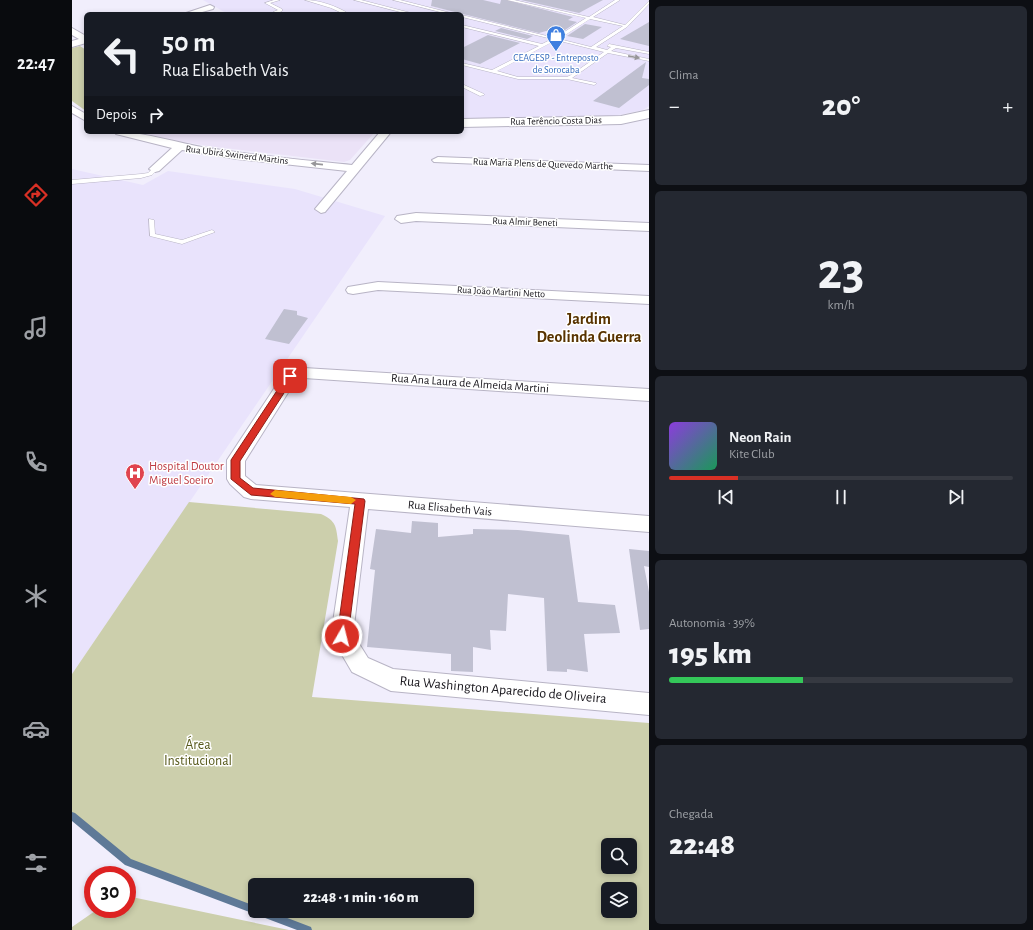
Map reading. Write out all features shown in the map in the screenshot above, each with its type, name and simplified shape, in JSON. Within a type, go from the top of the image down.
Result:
[{"type":"street","points":[[194,12],[210,7]]},
{"type":"street","points":[[72,32],[84,39]]},
{"type":"street","points":[[72,44],[84,41]]},
{"type":"street","points":[[72,109],[84,116]]},
{"type":"street","name":"Rua Terêncio Costa Dias","points":[[464,123],[636,118],[649,114]]},
{"type":"street","points":[[72,121],[84,118]]},
{"type":"street","points":[[636,118],[649,118]]},
{"type":"street","name":"Rua Ubirá Swinerd Martins","points":[[127,134],[179,148],[355,169]]},
{"type":"street","points":[[321,209],[384,134]]},
{"type":"street","points":[[155,169],[179,148]]},
{"type":"street","name":"Rua Maria Plens de Quevedo Marthe","points":[[438,160],[649,168]]},
{"type":"street","name":"Rua Almir Beneti","points":[[401,219],[416,217],[649,227]]},
{"type":"street","name":"Rua João Martini Netto","points":[[352,290],[378,286],[649,300]]},
{"type":"street","name":"Rua Ana Laura de Almeida Martini","points":[[251,492],[236,479],[236,460],[290,376],[304,373],[649,395]]},
{"type":"street","name":"Rua Elisabeth Vais","points":[[251,492],[649,524]]},
{"type":"street","name":"Rua Washington Aparecido de Oliveira","points":[[360,501],[342,636],[360,665],[391,680],[649,704]]},
{"type":"lane","points":[[277,12],[282,10],[267,3],[278,0]]},
{"type":"lane","points":[[307,0],[332,7],[343,12]]},
{"type":"lane","points":[[356,0],[405,12]]},
{"type":"lane","points":[[395,0],[445,12]]},
{"type":"lane","points":[[509,0],[626,26]]},
{"type":"lane","points":[[529,4],[537,0]]},
{"type":"lane","points":[[492,72],[556,39],[618,0]]},
{"type":"lane","points":[[592,48],[626,26],[649,2]]},
{"type":"lane","points":[[464,16],[608,52],[649,60]]},
{"type":"lane","points":[[464,26],[543,46]]},
{"type":"lane","points":[[601,43],[649,53]]},
{"type":"lane","points":[[567,78],[576,75],[615,46]]},
{"type":"lane","points":[[464,65],[528,79],[567,78],[594,84]]},
{"type":"lane","points":[[576,75],[599,81]]},
{"type":"lane","points":[[464,86],[482,95]]},
{"type":"lane","points":[[72,182],[141,176],[150,174],[155,169]]},
{"type":"lane","points":[[151,220],[152,234],[182,242],[212,232]]},
{"type":"shaded area","name":"CEAGESP - Entreposto de Sorocaba","points":[[203,0],[649,0],[649,106],[643,110],[601,118],[464,120],[464,12],[224,12]]},
{"type":"shaded area","points":[[148,134],[373,134],[350,160],[344,162],[208,146]]},
{"type":"shaded area","name":"Hospital Doutor Miguel Soeiro","points":[[72,169],[143,185],[168,171],[295,189],[385,216],[72,674]]},
{"type":"green space","points":[[80,46],[84,49],[84,110],[72,101],[72,48]]},
{"type":"green space","name":"Área Institucional","points":[[189,502],[321,514],[330,519],[334,524],[337,531],[338,541],[312,697],[649,723],[649,930],[308,930],[276,918],[474,918],[474,878],[248,878],[248,907],[128,862],[72,816],[72,674]]},
{"type":"green space","points":[[136,898],[289,930],[72,930],[72,927],[85,918],[136,918]]},
{"type":"building","points":[[432,0],[483,0],[500,4],[501,0],[506,0],[573,17],[568,20],[577,22],[559,34],[546,31],[539,33],[464,14],[464,12],[455,12],[431,6]]},
{"type":"building","points":[[521,0],[603,0],[579,13]]},
{"type":"building","points":[[649,22],[649,46],[620,39]]},
{"type":"building","points":[[585,24],[602,27],[583,39],[567,36]]},
{"type":"building","points":[[501,28],[533,36],[527,39],[495,31]]},
{"type":"building","points":[[488,35],[520,43],[480,64],[464,60],[464,47]]},
{"type":"building","points":[[646,62],[642,78],[649,79],[649,85],[619,108],[593,101]]},
{"type":"building","points":[[284,309],[297,311],[297,315],[308,318],[289,344],[265,339]]},
{"type":"building","points":[[412,521],[438,523],[438,537],[473,534],[473,529],[518,530],[569,535],[578,602],[615,605],[620,633],[584,634],[588,672],[567,669],[567,672],[547,671],[544,598],[508,594],[506,631],[490,630],[491,650],[473,647],[473,672],[451,671],[451,654],[367,647],[375,570],[370,569],[376,529],[411,533]]},
{"type":"building","points":[[629,549],[649,551],[649,567],[644,566],[649,592],[649,629],[640,630]]},
{"type":"waterway","points":[[72,816],[128,862],[248,907]]},
{"type":"waterway","points":[[276,918],[308,930]]},
{"type":"slow traffic","points":[[275,494],[351,500]]},
{"type":"place","name":"CEAGESP - Entreposto de Sorocaba","points":[[556,52]]},
{"type":"place","name":"Hospital Doutor Miguel Soeiro","points":[[135,490]]},
{"type":"district","name":"Jardim Deolinda Guerra","points":[[589,328]]},
{"type":"route","points":[[290,376],[236,460],[236,479],[251,492],[360,501],[342,636]]}]
